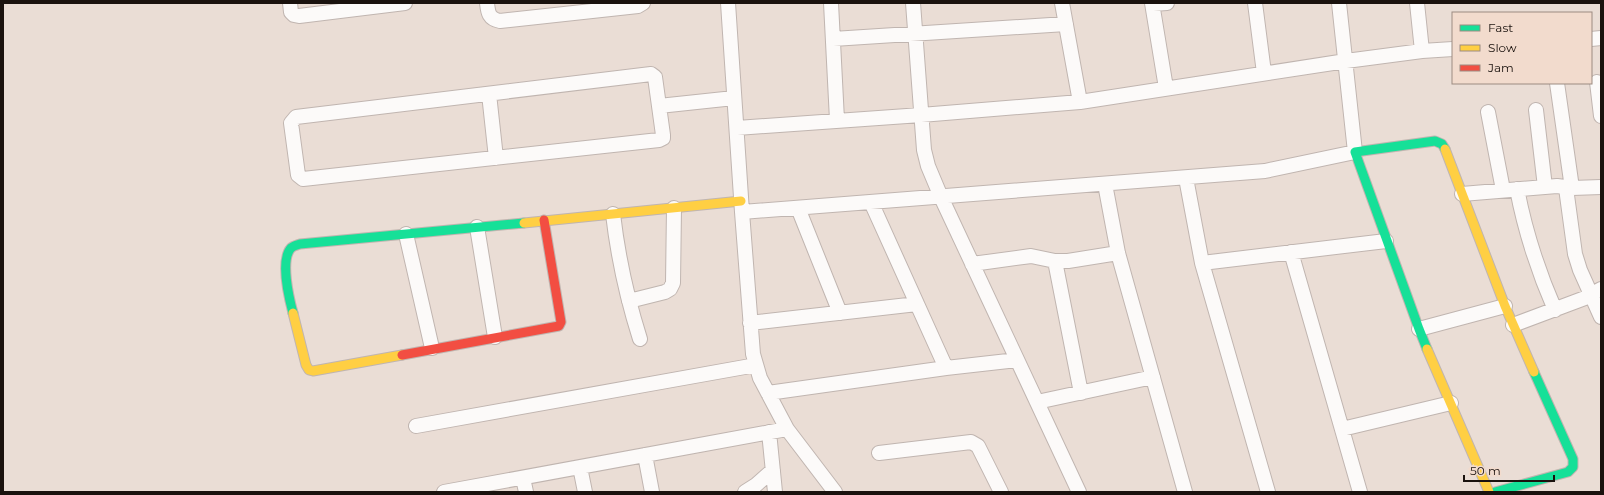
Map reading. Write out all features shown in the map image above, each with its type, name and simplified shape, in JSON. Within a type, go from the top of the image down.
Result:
[{"type":"street","points":[[290,3],[291,12],[294,15],[299,16],[405,3]]},
{"type":"street","points":[[487,3],[488,13],[494,20],[638,6],[643,3]]},
{"type":"street","points":[[728,3],[741,207],[753,354],[760,378],[787,429],[835,492]]},
{"type":"street","points":[[831,3],[837,120]]},
{"type":"street","points":[[913,3],[925,156],[941,197],[1079,492]]},
{"type":"street","points":[[1062,3],[1080,102]]},
{"type":"street","points":[[1255,3],[1264,73]]},
{"type":"street","points":[[1339,3],[1355,152],[1419,329],[1489,492]]},
{"type":"street","points":[[1417,3],[1422,51]]},
{"type":"street","points":[[1157,4],[1166,88]]},
{"type":"street","points":[[833,39],[1066,24]]},
{"type":"street","points":[[737,128],[1080,102],[1346,61],[1422,51],[1452,49]]},
{"type":"street","points":[[651,74],[655,77],[664,135],[663,138],[659,140],[496,158],[303,179],[298,175],[292,123],[296,117],[489,94],[651,74]]},
{"type":"street","points":[[1597,82],[1601,116]]},
{"type":"street","points":[[1557,84],[1575,254],[1580,270],[1596,291],[1601,317]]},
{"type":"street","points":[[489,94],[496,158]]},
{"type":"street","points":[[660,106],[734,98]]},
{"type":"street","points":[[1536,110],[1545,187]]},
{"type":"street","points":[[1488,112],[1503,190]]},
{"type":"street","points":[[544,220],[560,324],[559,326],[432,348],[313,371],[309,370],[306,365],[288,293],[286,268],[288,252],[292,247],[300,244],[544,220],[674,208],[798,208],[1265,171],[1355,152],[1435,141],[1439,142],[1445,148],[1505,306],[1573,460],[1573,467],[1568,472],[1495,492]]},
{"type":"street","points":[[1186,178],[1202,264],[1268,492]]},
{"type":"street","points":[[1105,184],[1118,253],[1185,492]]},
{"type":"street","points":[[1462,194],[1562,186],[1569,188],[1601,187]]},
{"type":"street","points":[[1517,189],[1528,237],[1555,310]]},
{"type":"street","points":[[871,202],[946,368]]},
{"type":"street","points":[[628,301],[665,292],[670,289],[673,283],[674,208]]},
{"type":"street","points":[[798,208],[840,313]]},
{"type":"street","points":[[613,214],[619,263],[628,301],[640,339]]},
{"type":"street","points":[[477,227],[495,337]]},
{"type":"street","points":[[406,234],[432,348]]},
{"type":"street","points":[[1202,264],[1386,240]]},
{"type":"street","points":[[1291,252],[1360,492]]},
{"type":"street","points":[[972,264],[1031,256],[1055,261],[1068,261],[1118,253]]},
{"type":"street","points":[[1055,261],[1081,392]]},
{"type":"street","points":[[1513,325],[1555,310],[1596,291]]},
{"type":"street","points":[[750,323],[917,304]]},
{"type":"street","points":[[1419,329],[1505,306]]},
{"type":"street","points":[[768,393],[946,368],[1017,360]]},
{"type":"street","points":[[416,426],[756,365]]},
{"type":"street","points":[[1037,402],[1153,377]]},
{"type":"street","points":[[1342,429],[1451,403]]},
{"type":"street","points":[[444,492],[463,490],[787,429]]},
{"type":"street","points":[[769,432],[775,492]]},
{"type":"street","points":[[879,453],[971,442],[975,443],[978,446],[1001,492]]},
{"type":"street","points":[[645,455],[652,492]]},
{"type":"street","points":[[580,467],[585,492]]},
{"type":"street","points":[[745,492],[756,485],[772,470]]},
{"type":"street","points":[[523,478],[526,492]]},
{"type":"traffic: fast","points":[[1427,349],[1355,152],[1435,141],[1442,144],[1445,149]]},
{"type":"traffic: fast","points":[[293,313],[286,279],[286,261],[291,248],[300,244],[524,223]]},
{"type":"traffic: fast","points":[[1495,492],[1568,472],[1573,467],[1573,459],[1534,372]]},
{"type":"traffic: slow","points":[[1445,149],[1505,306],[1534,372]]},
{"type":"traffic: slow","points":[[524,223],[741,201]]},
{"type":"traffic: slow","points":[[293,313],[306,365],[309,370],[313,371],[402,355]]},
{"type":"traffic: slow","points":[[1427,349],[1489,492]]},
{"type":"traffic: jam","points":[[402,355],[559,326],[561,322],[544,220]]}]
